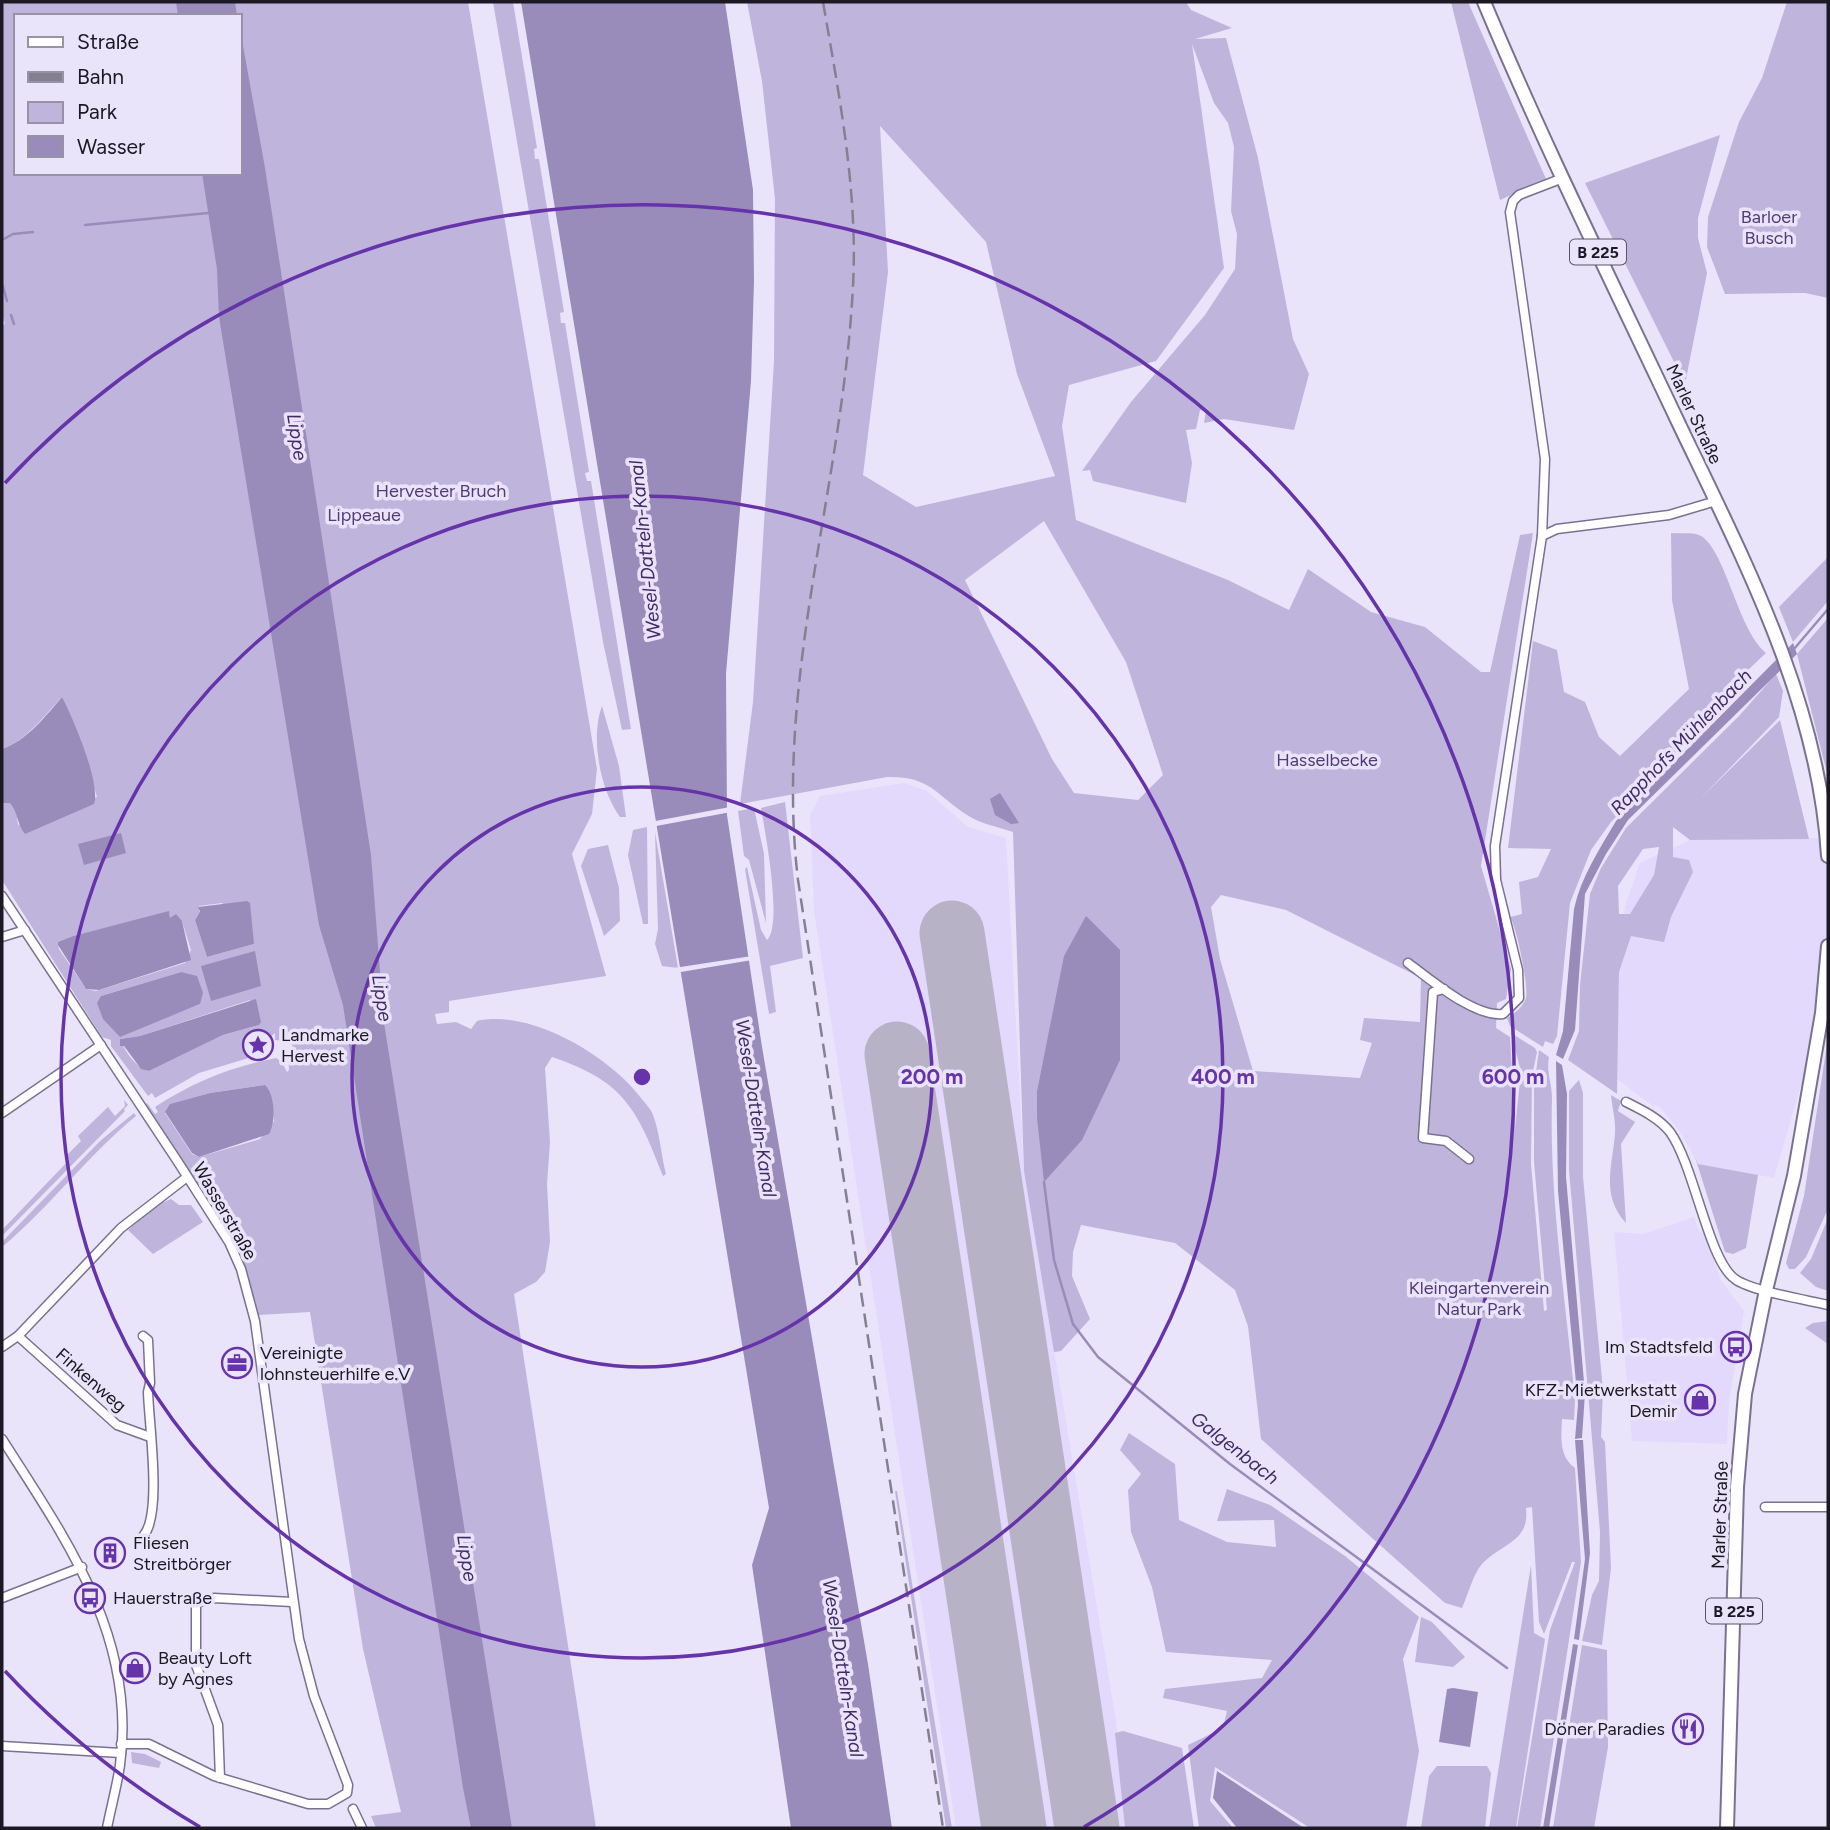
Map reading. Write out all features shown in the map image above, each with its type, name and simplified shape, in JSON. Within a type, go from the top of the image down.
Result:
[{"type":"main road","name":"Marler Straße","points":[[1484,2],[1563,178],[1716,500],[1764,610],[1796,691],[1822,795],[1828,856]]},
{"type":"main road","name":"Marler Straße","points":[[1727,1828],[1738,1472],[1745,1394],[1766,1290],[1797,1162],[1822,1013],[1828,946]]},
{"type":"street","points":[[1408,963],[1444,989],[1493,1014],[1510,1010],[1519,998],[1518,970],[1496,880],[1495,846],[1542,536],[1545,446],[1510,212],[1513,201],[1519,195],[1563,178]]},
{"type":"street","points":[[1542,536],[1557,529],[1669,515],[1716,500]]},
{"type":"street","name":"Wasserstraße","points":[[2,896],[229,1242],[250,1294],[292,1602],[309,1681],[348,1785],[347,1793],[328,1804],[308,1804],[220,1778]]},
{"type":"street","points":[[2,937],[25,930]]},
{"type":"street","points":[[1444,989],[1433,992],[1423,1138],[1446,1141],[1469,1159]]},
{"type":"street","points":[[2,1113],[101,1045]]},
{"type":"street","points":[[1626,1101],[1658,1120],[1679,1147],[1719,1260],[1734,1279],[1828,1305]]},
{"type":"street","points":[[2,1347],[18,1336],[121,1228],[187,1177]]},
{"type":"street","name":"Finkenweg","points":[[18,1336],[117,1425],[150,1437]]},
{"type":"street","name":"Finkenweg","points":[[143,1336],[148,1340],[153,1525],[145,1535]]},
{"type":"street","points":[[2,1439],[82,1567],[99,1607],[113,1658],[118,1690],[121,1749],[107,1828]]},
{"type":"street","points":[[1765,1507],[1828,1507]]},
{"type":"street","points":[[2,1598],[82,1567]]},
{"type":"street","points":[[2,1746],[121,1749],[149,1744],[220,1778],[218,1725],[196,1665],[197,1603],[214,1598],[292,1602]]},
{"type":"street","points":[[353,1809],[362,1828]]},
{"type":"shaded area","points":[[904,783],[927,791],[968,827],[1006,838],[1024,1171],[1116,1720],[1125,1828],[956,1828],[814,911],[810,815],[820,796]]},
{"type":"shaded area","points":[[1827,838],[1828,946],[1822,1013],[1774,1178],[1698,1164],[1681,1133],[1659,1106],[1653,1106],[1617,1079],[1619,972],[1625,906],[1640,863],[1690,840]]},
{"type":"shaded area","points":[[1694,1217],[1699,1231],[1705,1234],[1720,1279],[1744,1311],[1729,1402],[1727,1444],[1632,1441],[1614,1232],[1643,1234]]},
{"type":"green space","name":"Lippeaue","points":[[2,2],[468,2],[597,769],[592,814],[572,854],[606,976],[449,1001],[449,1012],[435,1014],[437,1024],[456,1022],[471,1029],[477,1021],[498,1019],[521,1022],[567,1039],[589,1052],[627,1082],[651,1111],[666,1174],[663,1176],[645,1133],[625,1100],[596,1076],[552,1057],[545,1068],[550,1142],[547,1184],[550,1242],[545,1272],[536,1282],[514,1294],[596,1828],[376,1828],[371,1816],[401,1812],[363,1649],[310,1312],[258,1315],[246,1270],[236,1247],[144,1106],[147,1103],[155,1114],[158,1112],[155,1107],[184,1090],[213,1076],[259,1062],[276,1058],[282,1062],[287,1072],[288,1051],[292,1047],[293,1037],[284,1041],[275,1040],[275,1033],[264,1043],[265,1053],[199,1073],[155,1098],[152,1093],[148,1096],[111,1046],[111,1040],[102,1037],[2,880],[2,803],[10,803],[16,809],[18,825],[97,797],[84,753],[62,697],[27,734],[2,749],[2,325],[5,324],[2,314]],"holes":[[[222,903],[254,944],[207,957],[195,920],[199,906]],[[169,912],[170,918],[182,921],[191,950],[185,963],[96,991],[86,989],[59,949],[58,942]],[[255,952],[211,1001],[202,966]],[[181,972],[200,1004],[120,1036],[112,1028],[101,996]],[[250,1000],[259,1025],[223,1035],[149,1071],[140,1067],[120,1039],[140,1036]],[[265,1085],[270,1094],[274,1121],[260,1139],[199,1157],[192,1154],[165,1113],[171,1104],[210,1093]]]},
{"type":"green space","points":[[493,2],[513,2],[537,148],[534,149],[535,159],[539,159],[564,312],[560,313],[561,323],[565,323],[589,472],[585,473],[587,481],[591,481],[631,729],[622,730],[603,642]]},
{"type":"green space","name":"Hasselbecke","points":[[747,2],[1186,2],[1191,10],[1232,28],[1195,39],[1226,38],[1258,158],[1293,339],[1309,374],[1294,430],[1224,419],[1204,423],[1206,411],[1200,410],[1196,429],[1186,430],[1192,463],[1186,503],[1093,481],[1090,470],[1082,471],[1131,402],[1205,315],[1235,269],[1237,234],[1231,211],[1234,147],[1228,123],[1214,103],[1192,44],[1224,268],[1156,361],[1069,385],[1062,426],[1076,520],[1228,580],[1289,610],[1308,569],[1371,612],[1425,627],[1481,672],[1490,672],[1520,535],[1533,533],[1481,866],[1511,969],[1506,999],[1497,1003],[1496,1028],[1510,1037],[1515,1127],[1521,1072],[1511,1033],[1537,1052],[1532,1076],[1531,1164],[1544,1311],[1547,1310],[1534,1162],[1534,1086],[1539,1050],[1549,1057],[1553,1174],[1575,1401],[1574,1420],[1562,1419],[1561,1440],[1566,1458],[1575,1468],[1581,1562],[1540,1828],[1517,1828],[1550,1630],[1575,1562],[1572,1562],[1544,1634],[1539,1622],[1532,1507],[1526,1508],[1524,1528],[1519,1535],[1479,1568],[1462,1608],[1445,1603],[1261,1439],[1248,1326],[1235,1290],[1175,1243],[1081,1225],[1073,1252],[1072,1276],[1090,1319],[1061,1351],[1054,1352],[1024,1171],[1013,832],[972,818],[923,783],[901,777],[887,777],[740,804],[753,702],[774,361],[775,199],[762,81]],"holes":[[[880,126],[986,242],[1017,374],[1055,476],[916,507],[863,475],[888,272]],[[1044,521],[1126,662],[1163,775],[1138,800],[1074,793],[1052,759],[965,580]],[[1221,895],[1286,910],[1421,978],[1420,1022],[1364,1018],[1360,1040],[1372,1043],[1360,1078],[1253,1071],[1220,959],[1211,907]],[[1086,917],[1037,1091],[1049,1034]]]},
{"type":"green space","points":[[1451,2],[1468,2],[1546,179],[1500,200]]},
{"type":"green space","name":"Barloer Busch","points":[[1787,2],[1828,2],[1828,298],[1805,293],[1725,294],[1707,247],[1708,217],[1739,122],[1762,78]]},
{"type":"green space","points":[[1720,135],[1698,218],[1698,238],[1707,273],[1685,384],[1585,183]]},
{"type":"green space","points":[[1671,533],[1696,534],[1708,542],[1724,571],[1747,626],[1766,653],[1749,669],[1729,700],[1611,822],[1591,850],[1570,903],[1557,1036],[1553,1044],[1545,1041],[1543,1047],[1510,1026],[1507,1018],[1518,1010],[1526,998],[1522,958],[1510,917],[1522,914],[1519,882],[1538,877],[1551,849],[1508,848],[1533,641],[1557,650],[1564,692],[1585,702],[1599,737],[1620,756],[1689,689],[1672,600]]},
{"type":"green space","points":[[1828,557],[1828,601],[1793,642],[1779,607]]},
{"type":"green space","points":[[1828,618],[1828,777],[1797,654]]},
{"type":"green space","points":[[1776,674],[1783,691],[1779,717],[1703,796],[1780,720],[1809,839],[1690,840],[1673,827],[1673,857],[1689,860],[1693,872],[1671,917],[1664,942],[1631,936],[1619,972],[1617,1094],[1568,1060],[1579,1031],[1580,985],[1590,894],[1601,868],[1626,828],[1739,716]],"holes":[[[1659,847],[1654,875],[1630,914],[1619,914],[1618,886],[1643,849]]]},
{"type":"green space","points":[[602,706],[619,766],[626,817],[620,817],[613,806],[602,778],[597,733]]},
{"type":"green space","points":[[785,802],[803,958],[770,966],[776,1012],[769,1014],[745,869],[747,867],[761,930],[767,940],[772,931],[773,898],[761,808]]},
{"type":"green space","points":[[754,808],[764,854],[766,923],[749,860],[744,856],[738,811]]},
{"type":"green space","points":[[647,827],[648,924],[643,924],[628,855],[633,830]]},
{"type":"green space","points":[[655,832],[678,968],[662,966],[655,944],[658,929]]},
{"type":"green space","points":[[608,845],[619,888],[620,921],[604,936],[581,866],[588,849]]},
{"type":"green space","points":[[1828,1037],[1828,1209],[1806,1257],[1795,1269],[1789,1269],[1786,1263],[1804,1196]]},
{"type":"green space","points":[[1579,1080],[1583,1093],[1583,1177],[1603,1390],[1601,1437],[1605,1442],[1611,1568],[1602,1645],[1582,1641],[1592,1595],[1599,1581],[1600,1532],[1569,1170],[1569,1091]]},
{"type":"green space","points":[[1611,1095],[1621,1101],[1618,1111],[1635,1122],[1621,1144],[1626,1223],[1618,1213],[1611,1192],[1615,1129]]},
{"type":"green space","points":[[124,1100],[128,1105],[125,1111],[2,1236],[2,1230],[69,1160],[66,1156],[81,1141],[78,1136],[108,1107],[115,1116],[125,1106]]},
{"type":"green space","points":[[134,1113],[136,1116],[2,1247],[2,1242],[100,1141]]},
{"type":"green space","points":[[1695,1157],[1698,1164],[1758,1175],[1746,1248],[1733,1254],[1725,1252]]},
{"type":"green space","points":[[171,1199],[179,1205],[191,1205],[203,1222],[153,1254],[128,1230],[157,1205]]},
{"type":"green space","points":[[1828,1218],[1828,1291],[1816,1287],[1800,1273],[1811,1259]]},
{"type":"green space","points":[[1828,1321],[1828,1344],[1805,1328],[1813,1323]]},
{"type":"green space","points":[[1129,1433],[1175,1464],[1179,1520],[1227,1542],[1276,1547],[1274,1520],[1217,1521],[1227,1489],[1270,1505],[1345,1556],[1419,1617],[1403,1659],[1419,1751],[1406,1828],[1310,1828],[1215,1767],[1210,1801],[1233,1828],[1199,1828],[1188,1745],[1223,1728],[1227,1711],[1163,1698],[1165,1689],[1262,1678],[1272,1660],[1166,1652],[1152,1587],[1131,1532],[1128,1490],[1141,1474],[1120,1450]]},
{"type":"green space","points":[[897,1491],[952,1828],[946,1828]]},
{"type":"green space","points":[[1531,1565],[1534,1633],[1545,1639],[1516,1828],[1489,1828]]},
{"type":"green space","points":[[1421,1617],[1432,1622],[1465,1657],[1453,1667],[1415,1662]]},
{"type":"green space","points":[[1582,1645],[1607,1650],[1608,1747],[1594,1828],[1553,1828]]},
{"type":"green space","points":[[1123,1731],[1182,1748],[1194,1828],[1125,1828],[1115,1733]]},
{"type":"green space","points":[[131,1752],[145,1754],[161,1762],[159,1768],[132,1763]]},
{"type":"green space","points":[[1437,1766],[1487,1766],[1491,1773],[1485,1828],[1421,1828],[1429,1776]]},
{"type":"water","points":[[176,2],[235,2],[237,14],[178,14]]},
{"type":"water","name":"Wesel-Datteln-Kanal","points":[[521,2],[725,2],[753,190],[754,281],[751,381],[726,674],[727,815],[762,1047],[868,1664],[892,1828],[791,1828],[752,1565],[769,1508]]},
{"type":"water","name":"Lippe","points":[[242,40],[265,168],[371,855],[384,1023],[512,1828],[471,1828],[463,1788],[343,1005],[319,925],[219,317],[217,269],[202,175],[242,175]]},
{"type":"water","points":[[1793,643],[1797,654],[1628,820],[1606,854],[1585,894],[1575,1030],[1563,1059],[1556,1055],[1563,1031],[1574,909],[1581,886],[1597,853],[1616,821]]},
{"type":"water","points":[[62,697],[90,766],[94,781],[94,804],[25,834],[13,807],[10,803],[2,803],[2,749],[27,734]]},
{"type":"water","points":[[1000,793],[1019,823],[1011,824],[995,815],[990,799]]},
{"type":"water","points":[[121,833],[126,853],[84,865],[78,844]]},
{"type":"water","points":[[247,901],[250,903],[254,944],[207,957],[195,920],[200,911],[198,907]]},
{"type":"water","points":[[169,911],[170,918],[176,914],[182,921],[191,960],[99,990],[86,989],[58,945],[58,942],[73,936]]},
{"type":"water","points":[[1086,916],[1120,950],[1120,1060],[1082,1140],[1044,1182],[1037,1091],[1064,956]]},
{"type":"water","points":[[255,951],[261,986],[211,1001],[201,966]]},
{"type":"water","points":[[181,972],[197,976],[203,993],[200,1004],[120,1037],[103,1019],[97,1003],[101,996]]},
{"type":"water","points":[[256,999],[261,1022],[259,1025],[223,1035],[149,1071],[141,1069],[124,1046],[120,1046],[120,1039],[140,1036]]},
{"type":"water","points":[[1556,1061],[1562,1065],[1567,1094],[1566,1177],[1585,1393],[1582,1438],[1575,1439],[1578,1404],[1558,1191]]},
{"type":"water","points":[[265,1085],[271,1095],[273,1108],[273,1123],[269,1134],[199,1157],[192,1153],[165,1112],[170,1104],[210,1093]]},
{"type":"water","points":[[1575,1440],[1583,1440],[1590,1553],[1579,1640],[1574,1639],[1585,1559]]},
{"type":"water","points":[[1573,1644],[1578,1645],[1549,1828],[1543,1828]]},
{"type":"water","points":[[1447,1689],[1478,1692],[1470,1747],[1439,1742]]},
{"type":"water","points":[[1217,1771],[1304,1828],[1237,1828],[1213,1798]]},
{"type":"pier","points":[[730,807],[731,812],[651,827],[650,822]]},
{"type":"pier","points":[[752,956],[752,960],[675,973],[674,968]]},
{"type":"waterway","points":[[85,225],[208,213]]},
{"type":"waterway","points":[[2,240],[13,234],[33,232]]},
{"type":"waterway","points":[[2,283],[7,301]]},
{"type":"waterway","points":[[11,315],[14,324]]},
{"type":"waterway","name":"Rapphofs Mühlenbach","points":[[1794,649],[1828,609]]},
{"type":"waterway","name":"Galgenbach","points":[[1044,1182],[1054,1260],[1073,1324],[1098,1357],[1230,1464],[1507,1668]]},
{"type":"runway","points":[[952,933],[1087,1828]]},
{"type":"runway","points":[[897,1054],[1014,1828]]},
{"type":"railway","points":[[823,2],[850,178],[853,286],[837,435],[802,656],[795,730],[793,805],[798,880],[943,1828]]},
{"type":"place","name":"Landmarke Hervest","points":[[258,1045]]},
{"type":"place","name":"Im Stadtsfeld","points":[[1736,1347]]},
{"type":"place","name":"Vereinigte lohnsteuerhilfe e.V","points":[[237,1363]]},
{"type":"place","name":"KFZ-Mietwerkstatt Demir","points":[[1700,1400]]},
{"type":"place","name":"Fliesen Streitbörger","points":[[110,1553]]},
{"type":"place","name":"Hauerstraße","points":[[90,1598]]},
{"type":"place","name":"Beauty Loft by Agnes","points":[[135,1668]]},
{"type":"place","name":"Döner Paradies","points":[[1688,1729]]},
{"type":"park label","name":"Hervester Bruch","points":[[441,491]]},
{"type":"park label","name":"Kleingartenverein Natur Park","points":[[1479,1298]]}]
